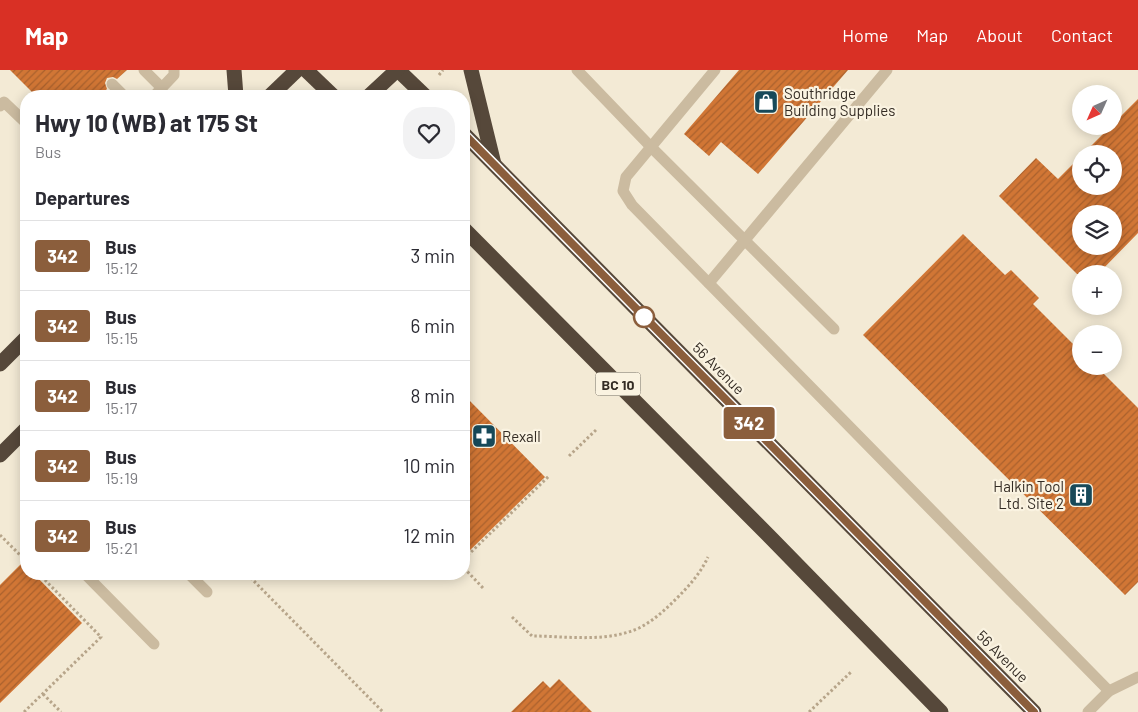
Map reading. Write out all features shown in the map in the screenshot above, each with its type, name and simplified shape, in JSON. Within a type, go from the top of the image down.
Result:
[{"type":"highway","points":[[234,70],[236,90]]},
{"type":"highway","points":[[276,90],[297,70]]},
{"type":"highway","points":[[306,70],[327,90]]},
{"type":"highway","points":[[375,90],[397,70],[419,90]]},
{"type":"highway","points":[[471,70],[494,165]]},
{"type":"highway","name":"56 Avenue","points":[[470,140],[1034,712]]},
{"type":"highway","name":"BC 10","points":[[470,235],[941,712]]},
{"type":"highway","points":[[0,364],[20,344]]},
{"type":"highway","points":[[0,455],[20,435]]},
{"type":"lane","points":[[144,70],[157,90]]},
{"type":"lane","points":[[160,90],[174,75],[174,70]]},
{"type":"lane","points":[[577,70],[651,147],[834,329]]},
{"type":"lane","points":[[715,70],[626,177],[624,191],[632,205],[1109,691]]},
{"type":"lane","points":[[709,283],[887,70]]},
{"type":"lane","points":[[112,84],[118,90]]},
{"type":"lane","points":[[0,106],[4,102],[20,117]]},
{"type":"lane","points":[[91,580],[154,644]]},
{"type":"lane","points":[[195,580],[207,592]]},
{"type":"lane","points":[[1088,712],[1109,691],[1138,677]]},
{"type":"path","points":[[438,75],[443,70]]},
{"type":"path","points":[[568,456],[597,429]]},
{"type":"path","points":[[470,554],[549,476]]},
{"type":"path","points":[[0,535],[20,555]]},
{"type":"path","points":[[512,617],[532,636],[590,637],[623,633],[639,628],[668,607],[697,577],[708,557]]},
{"type":"path","points":[[470,574],[483,588]]},
{"type":"path","points":[[24,712],[101,637],[45,580]]},
{"type":"path","points":[[253,580],[384,712]]},
{"type":"path","points":[[809,712],[851,672]]},
{"type":"path","points":[[43,694],[61,712]]},
{"type":"building","points":[[10,70],[127,70],[117,79],[113,77],[107,78],[105,83],[106,90],[30,90]]},
{"type":"building","name":"Southridge Building Supplies","points":[[739,70],[848,70],[758,174],[721,142],[709,156],[684,134]]},
{"type":"building","points":[[1138,99],[1138,233],[1122,249],[1122,205],[1072,205],[1072,255],[1117,255],[1107,265],[1072,265],[1072,269],[999,196],[1036,158],[1058,179],[1072,165],[1072,195],[1122,195],[1122,145],[1092,145],[1102,135],[1122,135],[1122,115]]},
{"type":"building","name":"Halkin Tool Ltd. Site 2","points":[[963,234],[1005,275],[1011,270],[1039,298],[1033,304],[1072,343],[1072,375],[1105,375],[1138,408],[1138,582],[1125,595],[863,335]]},
{"type":"building","name":"Rexall","points":[[470,401],[545,477],[470,550]]},
{"type":"building","points":[[20,565],[20,580],[40,580],[82,623],[0,703],[0,585]]},
{"type":"building","points":[[559,679],[592,712],[511,712],[543,681],[550,688]]},
{"type":"bus line","name":"342","points":[[470,140],[1034,712]]},
{"type":"place","name":"Southridge Building Supplies","points":[[766,102]]},
{"type":"place","name":"Rexall","points":[[484,436]]},
{"type":"place","name":"Halkin Tool Ltd. Site 2","points":[[1081,495]]}]
